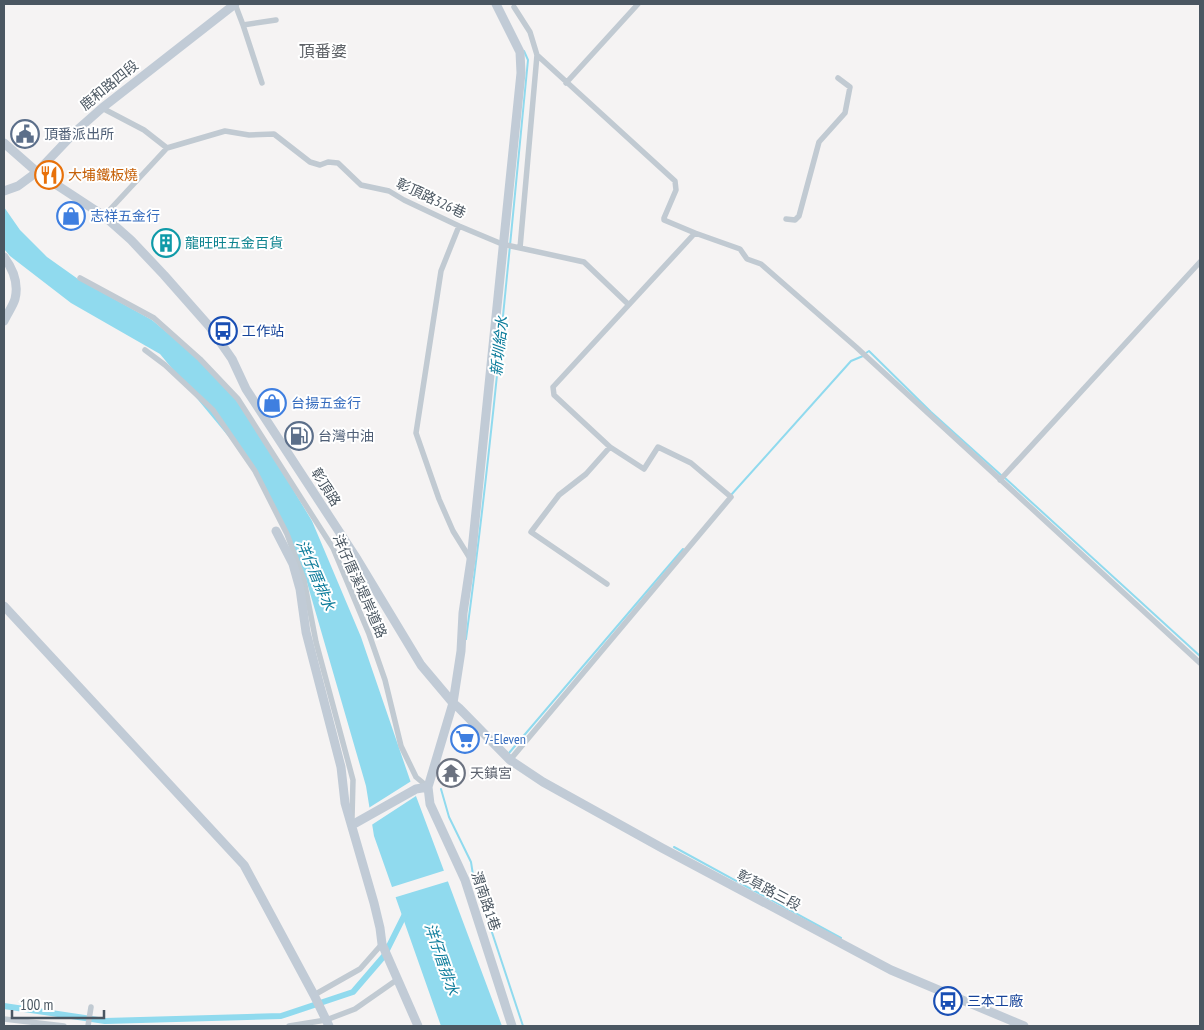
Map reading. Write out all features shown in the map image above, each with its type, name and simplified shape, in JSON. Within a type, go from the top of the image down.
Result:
[{"type":"street","points":[[235,4],[244,25],[262,83]]},
{"type":"street","name":"鹿和路四段","points":[[4,192],[18,186],[37,172],[76,131],[102,108],[235,4]]},
{"type":"street","points":[[352,825],[416,789],[428,786],[456,706],[463,613],[471,560],[509,197],[521,62],[520,52],[496,4]]},
{"type":"street","points":[[566,83],[638,4]]},
{"type":"street","points":[[514,7],[530,32],[537,56],[516,247]]},
{"type":"street","points":[[244,25],[276,20]]},
{"type":"street","points":[[537,56],[675,181],[676,190],[664,220],[740,249],[747,259],[761,264],[856,347],[1200,663]]},
{"type":"street","points":[[786,219],[795,220],[799,216],[820,142],[845,113],[850,88],[838,78]]},
{"type":"street","points":[[102,108],[144,130],[167,148],[104,216]]},
{"type":"street","name":"彰頂路326巷","points":[[167,148],[225,131],[249,135],[274,134],[310,162],[320,165],[328,162],[338,163],[361,185],[389,191],[459,226],[504,244],[584,262],[628,304]]},
{"type":"street","name":"彰頂路","points":[[4,143],[37,172],[115,224],[209,326],[232,359],[246,389],[357,559],[421,665],[456,706],[510,760]]},
{"type":"street","points":[[459,226],[440,271],[416,433],[439,499],[454,531],[471,560]]},
{"type":"street","points":[[510,760],[731,497],[691,463],[658,447],[644,469],[610,448],[554,395],[554,387],[695,233]]},
{"type":"street","points":[[4,257],[12,268],[16,280],[15,300],[4,321]]},
{"type":"street","points":[[1000,480],[1200,262]]},
{"type":"street","name":"洋仔厝溪堤岸道路","points":[[80,278],[154,318],[200,359],[238,399],[333,548],[369,634],[385,680],[401,746],[416,777],[428,786]]},
{"type":"street","points":[[145,350],[165,365],[213,410],[256,472],[287,534],[304,580],[316,642],[353,780],[352,825]]},
{"type":"street","points":[[607,584],[531,532],[559,495],[586,474],[610,448]]},
{"type":"street","points":[[276,531],[293,564],[300,589],[306,632],[341,767],[346,803],[374,903],[382,944],[418,1026]]},
{"type":"street","points":[[4,606],[244,866],[326,1020]]},
{"type":"street","name":"彰草路三段","points":[[510,760],[543,782],[662,848],[883,966],[1024,1026]]},
{"type":"street","name":"渭南路1巷","points":[[428,786],[430,804],[465,880],[512,1026]]},
{"type":"street","points":[[315,997],[360,969],[382,944]]},
{"type":"street","points":[[289,1026],[326,1020],[355,1009],[396,975]]},
{"type":"street","points":[[88,1026],[91,1007]]},
{"type":"street","points":[[4,1019],[64,1026]]},
{"type":"water","name":"洋仔厝排水","points":[[4,207],[20,230],[47,257],[78,279],[152,320],[200,360],[236,400],[267,446],[312,521],[361,637],[410,780],[502,1026],[441,1026],[374,836],[366,786],[306,579],[257,471],[160,354],[71,303],[10,256],[4,249]]},
{"type":"pier","points":[[413,780],[416,796],[370,826],[367,809]]},
{"type":"pier","points":[[446,870],[449,881],[393,898],[389,888]]},
{"type":"waterway","name":"新圳給水","points":[[466,639],[484,495],[507,277],[528,60],[524,51]]},
{"type":"waterway","points":[[866,353],[869,351],[931,412],[1001,475]]},
{"type":"waterway","points":[[731,495],[851,361],[863,356]]},
{"type":"waterway","points":[[1005,478],[1200,656]]},
{"type":"waterway","points":[[509,753],[683,549]]},
{"type":"waterway","points":[[441,789],[449,817],[471,862],[473,875],[523,1026]]},
{"type":"waterway","points":[[674,847],[841,938]]},
{"type":"waterway","points":[[4,1006],[105,1021],[281,1016],[353,992],[384,956],[406,912]]},
{"type":"place","name":"頂番派出所","points":[[25,134]]},
{"type":"place","name":"大埔鐵板燒","points":[[49,175]]},
{"type":"place","name":"志祥五金行","points":[[71,216]]},
{"type":"place","name":"龍旺旺五金百貨","points":[[166,243]]},
{"type":"place","name":"工作站","points":[[223,331]]},
{"type":"place","name":"台揚五金行","points":[[272,403]]},
{"type":"place","name":"台灣中油","points":[[299,436]]},
{"type":"place","name":"7-Eleven","points":[[465,739]]},
{"type":"place","name":"天鎮宮","points":[[451,773]]},
{"type":"place","name":"三本工廠","points":[[948,1001]]},
{"type":"district","name":"頂番婆","points":[[323,51]]}]
